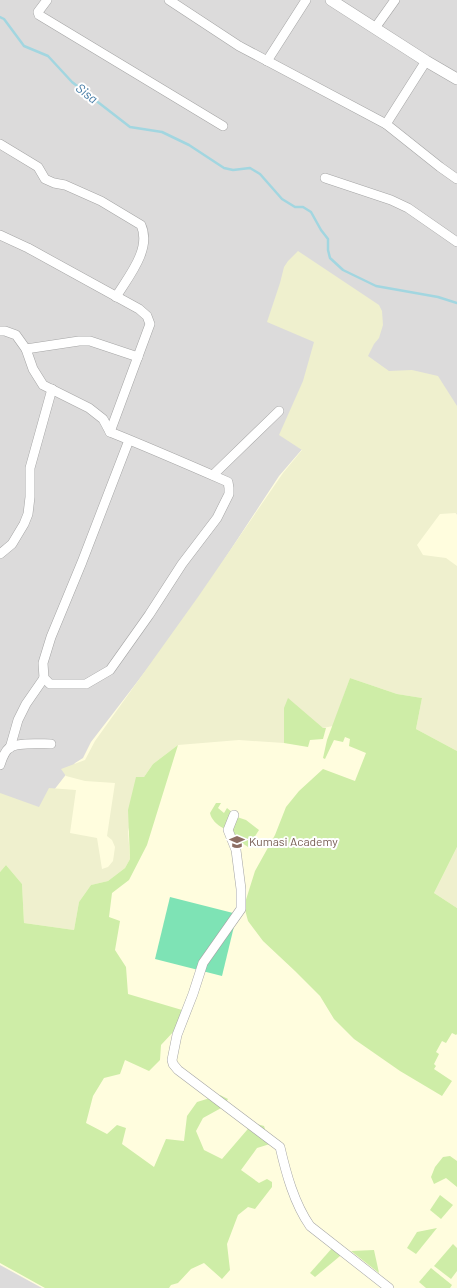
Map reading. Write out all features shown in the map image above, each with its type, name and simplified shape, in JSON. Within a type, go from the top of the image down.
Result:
[{"type":"street","points":[[47,0],[38,12],[40,15],[223,126]]},
{"type":"street","points":[[169,0],[239,46],[386,124],[457,179]]},
{"type":"street","points":[[267,61],[306,0]]},
{"type":"street","points":[[331,0],[426,61],[457,79]]},
{"type":"street","points":[[375,28],[395,0]]},
{"type":"street","points":[[386,124],[426,61]]},
{"type":"street","points":[[0,144],[38,167],[45,179],[54,183],[65,185],[101,201],[141,225],[144,232],[145,242],[142,254],[116,297]]},
{"type":"street","points":[[324,178],[391,200],[408,208],[457,242]]},
{"type":"street","points":[[0,235],[28,248],[139,309],[147,316],[150,324],[110,432]]},
{"type":"street","points":[[0,331],[5,331],[16,335],[26,349],[33,369],[43,385],[52,388],[89,408],[103,419],[110,432],[228,482],[229,488],[229,494],[217,518],[182,564],[149,615],[110,670],[86,684],[50,684],[44,678]]},
{"type":"street","points":[[26,349],[79,341],[90,341],[138,357]]},
{"type":"street","points":[[0,554],[12,544],[28,514],[30,497],[30,468],[52,388]]},
{"type":"street","points":[[213,475],[278,411]]},
{"type":"street","points":[[10,748],[18,720],[26,704],[44,678],[43,663],[51,637],[82,562],[129,440]]},
{"type":"street","points":[[0,765],[5,754],[10,748],[16,745],[51,744]]},
{"type":"street","points":[[234,815],[228,830],[236,850],[241,889],[241,909],[203,963],[177,1035],[172,1060],[173,1064],[178,1070],[280,1146],[296,1201],[302,1215],[310,1226],[379,1284],[389,1288]]},
{"type":"shaded area","points":[[0,0],[457,0],[457,1288],[0,1288]]},
{"type":"shaded area","name":"Kumasi Academy","points":[[323,425],[457,514],[457,1288],[42,1288],[0,1265],[0,867],[33,817],[75,763],[83,758],[91,742],[184,621],[279,476]]},
{"type":"green space","points":[[298,251],[379,305],[382,311],[383,325],[379,338],[368,356],[389,371],[412,370],[438,376],[457,406],[457,515],[456,513],[440,514],[417,545],[423,555],[446,558],[457,566],[457,751],[416,729],[422,698],[397,694],[350,678],[333,726],[323,728],[284,708],[284,743],[239,740],[178,745],[153,764],[144,777],[128,831],[130,859],[125,868],[108,881],[91,885],[79,902],[74,930],[24,923],[22,884],[6,865],[0,872],[0,793],[39,807],[49,788],[76,790],[70,833],[97,838],[102,869],[108,867],[113,861],[115,847],[112,840],[107,836],[115,783],[85,781],[66,776],[61,769],[85,760],[95,741],[198,597],[283,473],[302,450],[279,435],[303,381],[314,342],[267,322],[284,267]]},
{"type":"green space","points":[[350,678],[397,694],[422,698],[416,729],[457,751],[457,847],[434,893],[457,908],[457,1034],[452,1033],[446,1043],[442,1041],[436,1052],[439,1054],[434,1064],[436,1066],[434,1069],[452,1081],[442,1096],[400,1071],[354,1039],[334,1019],[320,996],[263,941],[248,921],[244,906],[255,871],[275,835],[286,807],[299,791],[323,769],[355,781],[366,753],[349,746],[350,739],[345,737],[343,742],[334,740],[325,759],[323,758],[327,740]]},
{"type":"green space","points":[[288,698],[323,728],[326,728],[323,739],[310,740],[308,747],[284,743],[284,708]]},
{"type":"green space","points":[[178,745],[147,845],[129,880],[112,893],[109,917],[120,921],[115,950],[126,967],[128,994],[182,1010],[175,1030],[161,1045],[160,1060],[149,1071],[125,1060],[120,1074],[104,1078],[93,1096],[86,1123],[107,1134],[117,1125],[126,1128],[122,1144],[154,1167],[166,1139],[184,1141],[187,1116],[197,1102],[220,1095],[228,1099],[223,1107],[203,1118],[196,1131],[204,1150],[222,1159],[253,1123],[264,1126],[270,1144],[257,1148],[241,1170],[259,1183],[267,1179],[272,1182],[272,1187],[255,1209],[248,1207],[238,1215],[227,1244],[230,1270],[222,1279],[204,1263],[191,1269],[178,1283],[171,1285],[169,1288],[45,1288],[0,1263],[0,872],[6,865],[22,884],[24,923],[74,930],[79,902],[91,885],[108,881],[125,868],[130,859],[128,810],[136,777],[144,777],[153,764]]},
{"type":"green space","points":[[216,803],[221,803],[218,808],[224,813],[227,808],[233,813],[226,827],[223,828],[213,820],[210,813]]},
{"type":"green space","points":[[237,817],[246,820],[259,830],[248,847],[232,836],[232,825]]},
{"type":"green space","points":[[457,847],[457,908],[434,893]]},
{"type":"green space","points":[[170,897],[237,914],[222,976],[155,959]]},
{"type":"green space","points":[[450,1156],[457,1161],[457,1187],[446,1178],[434,1184],[431,1177],[435,1167],[443,1157]]},
{"type":"green space","points":[[440,1195],[453,1205],[441,1219],[430,1210]]},
{"type":"green space","points":[[437,1228],[416,1254],[407,1248],[417,1232]]},
{"type":"green space","points":[[453,1244],[457,1248],[457,1271],[451,1279],[434,1266]]},
{"type":"green space","points":[[333,1247],[340,1252],[340,1256],[315,1277],[310,1273]]},
{"type":"green space","points":[[374,1250],[379,1273],[351,1251]]},
{"type":"green space","points":[[431,1268],[452,1285],[450,1288],[426,1288],[419,1282]]},
{"type":"waterway","name":"Sisa","points":[[0,17],[4,19],[24,46],[48,56],[72,82],[130,127],[162,132],[189,145],[224,168],[233,170],[250,168],[260,174],[282,199],[295,207],[303,207],[311,212],[328,239],[330,258],[343,270],[376,286],[438,297],[457,303]]},
{"type":"place","name":"Kumasi Academy","points":[[237,842]]}]
